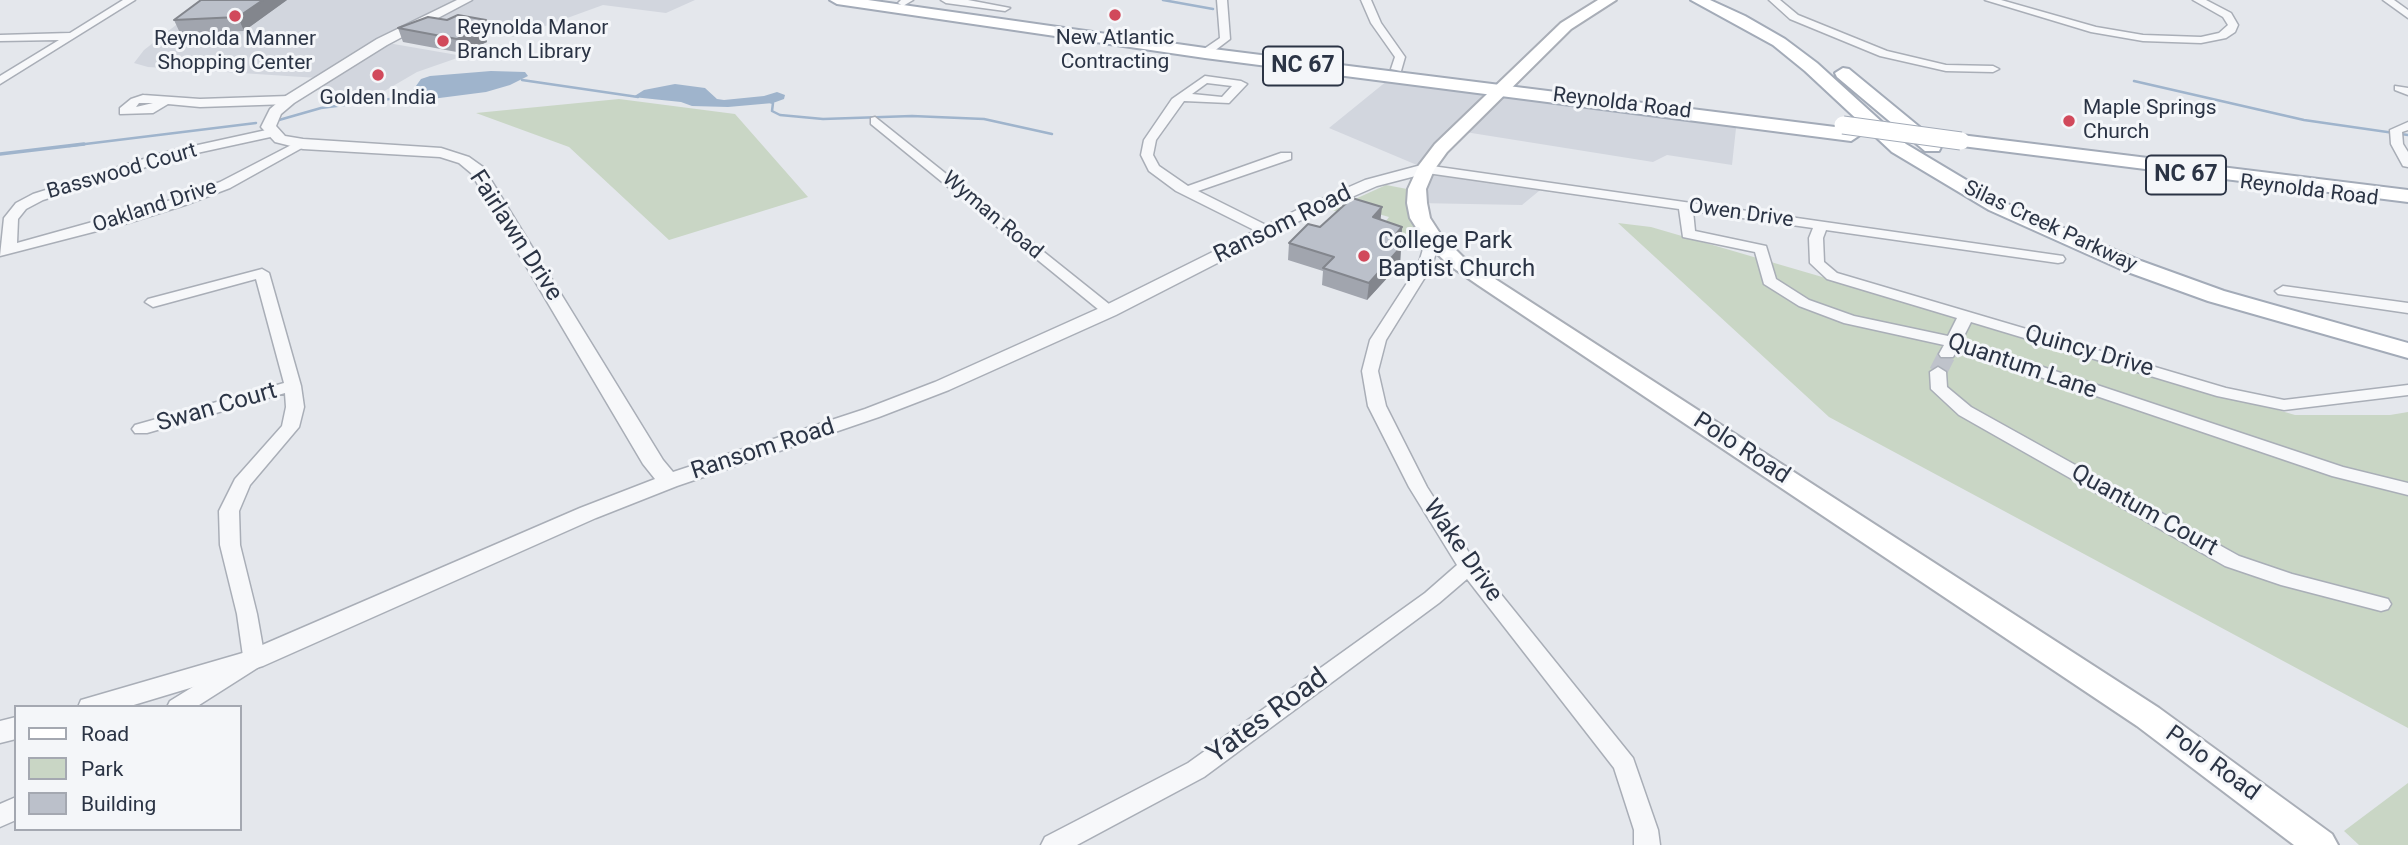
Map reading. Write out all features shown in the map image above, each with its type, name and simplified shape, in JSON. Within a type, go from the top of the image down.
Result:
[{"type":"main road","name":"Reynolda Road","points":[[837,0],[1847,130],[2408,196]]},
{"type":"main road","name":"Reynolda Road","points":[[886,0],[1210,50],[1396,69],[1504,86]]},
{"type":"main road","name":"Polo Road","points":[[1609,0],[1568,24],[1441,148],[1425,169],[1417,190],[1417,203],[1420,218],[1433,239],[1485,281],[2148,717],[2320,845]]},
{"type":"main road","name":"Silas Creek Parkway","points":[[1698,0],[1740,19],[1779,42],[1899,148],[1996,206],[2108,256],[2204,292],[2408,351]]},
{"type":"main road","name":"Silas Creek Parkway","points":[[1722,0],[1763,18],[1805,43],[1920,139],[1979,179],[2049,214],[2174,265],[2253,292],[2408,335]]},
{"type":"main road","name":"Reynolda Road","points":[[1962,144],[2408,203]]},
{"type":"street","points":[[0,82],[130,0]]},
{"type":"street","points":[[270,132],[268,127],[275,112],[289,100],[382,42],[466,0]]},
{"type":"street","points":[[946,0],[1005,8]]},
{"type":"street","points":[[1210,50],[1226,39],[1222,0]]},
{"type":"street","points":[[1366,0],[1376,23],[1400,57],[1396,69]]},
{"type":"street","points":[[1774,0],[1794,17],[1884,54],[1946,68],[1993,69]]},
{"type":"street","points":[[1990,0],[2095,30],[2143,38],[2201,40],[2221,36],[2231,30],[2233,25],[2227,16],[2198,0]]},
{"type":"street","points":[[2388,0],[2408,15]]},
{"type":"street","points":[[0,38],[73,36]]},
{"type":"street","points":[[1181,97],[1159,123],[1150,141],[1147,155],[1154,167],[1187,191],[1267,231]]},
{"type":"street","points":[[165,100],[200,103],[289,100]]},
{"type":"street","name":"Wyman Road","points":[[875,121],[1109,311]]},
{"type":"street","points":[[2408,126],[2396,130],[2397,144],[2408,163]]},
{"type":"street","name":"Fairlawn Drive","points":[[270,132],[280,139],[303,144],[441,153],[464,160],[477,170],[654,464],[669,481]]},
{"type":"street","name":"Basswood Court","points":[[4,251],[11,218],[20,206],[38,197],[171,155],[270,132]]},
{"type":"street","name":"Oakland Drive","points":[[4,251],[180,202],[225,185],[303,144]]},
{"type":"street","points":[[1187,191],[1286,156]]},
{"type":"street","name":"Owen Drive","points":[[1425,169],[2058,259]]},
{"type":"street","name":"Ransom Road","points":[[98,705],[254,659],[588,513],[669,481],[872,414],[942,386],[1109,311],[1267,231],[1371,183],[1425,169]]},
{"type":"street","name":"Quantum Lane","points":[[1686,206],[1688,234],[1761,249],[1769,281],[1804,303],[1850,320],[1950,348],[2339,472],[2408,489]]},
{"type":"street","name":"Quincy Drive","points":[[1821,225],[1816,238],[1817,263],[1832,276],[2222,392],[2284,405],[2408,390]]},
{"type":"street","name":"Wake Drive","points":[[1433,239],[1425,266],[1378,340],[1370,371],[1377,406],[1405,463],[1468,567],[1596,725],[1625,765],[1646,830],[1647,845]]},
{"type":"street","points":[[153,302],[262,273],[293,386],[295,407],[290,427],[242,483],[229,511],[230,545],[247,614],[254,659],[181,705]]},
{"type":"street","points":[[2283,291],[2408,308]]},
{"type":"street","points":[[1950,348],[1966,316]]},
{"type":"street","name":"Quantum Court","points":[[1938,372],[1939,389],[1965,411],[2232,561],[2288,580],[2381,604]]},
{"type":"street","name":"Swan Court","points":[[141,429],[293,386]]},
{"type":"street","name":"Yates Road","points":[[1054,845],[1195,770],[1432,598],[1468,567]]},
{"type":"shaded area","points":[[208,0],[459,0],[318,78],[148,67],[134,63],[144,50]]},
{"type":"shaded area","points":[[473,0],[695,0],[666,13],[603,5],[515,37],[421,22]]},
{"type":"shaded area","points":[[382,42],[463,56],[417,72],[381,93],[306,89]]},
{"type":"shaded area","points":[[1398,72],[1431,75],[1502,89],[1737,119],[1732,165],[1667,155],[1653,162],[1459,131],[1425,168],[1545,186],[1522,205],[1417,203],[1424,168],[1329,128]]},
{"type":"green space","points":[[619,99],[735,114],[808,197],[669,240],[569,147],[476,113]]},
{"type":"green space","points":[[1386,185],[1407,189],[1410,211],[1421,238],[1419,241],[1399,235],[1383,225],[1389,217],[1354,207],[1346,214],[1331,210]]},
{"type":"green space","points":[[1618,223],[1651,227],[2295,415],[2390,415],[2408,412],[2408,728],[1829,417]]},
{"type":"green space","points":[[2408,783],[2408,845],[2359,845],[2344,831]]},
{"type":"water","points":[[491,71],[525,72],[528,76],[486,92],[424,100],[408,97],[421,79],[430,76]]},
{"type":"water","points":[[675,84],[705,88],[717,99],[724,100],[777,92],[785,95],[784,99],[773,103],[728,107],[692,106],[681,102],[633,97],[644,90]]},
{"type":"building","points":[[201,0],[263,0],[238,17],[174,20]]},
{"type":"building","points":[[458,15],[486,20],[470,27],[482,28],[457,39],[398,28],[428,17],[447,20]]},
{"type":"building","name":"College Park Baptist Church","points":[[1352,198],[1382,207],[1373,217],[1402,227],[1389,242],[1401,247],[1369,283],[1323,268],[1334,257],[1289,243],[1308,224],[1320,227]]},
{"type":"waterway","points":[[1163,0],[1213,9]]},
{"type":"waterway","points":[[522,80],[638,97]]},
{"type":"waterway","points":[[2134,81],[2304,120],[2408,135]]},
{"type":"waterway","points":[[279,120],[321,108],[413,96]]},
{"type":"waterway","points":[[768,101],[773,103],[772,111],[780,115],[823,119],[912,116],[984,119],[1052,134]]},
{"type":"waterway","points":[[69,146],[256,123]]},
{"type":"waterway","points":[[0,154],[84,144]]},
{"type":"tunnel","points":[[1938,372],[1947,354]]},
{"type":"place","name":"New Atlantic Contracting","points":[[1115,15]]},
{"type":"place","name":"Reynolda Manner Shopping Center","points":[[235,16]]},
{"type":"place","name":"Reynolda Manor Branch Library","points":[[443,41]]},
{"type":"place","name":"Golden India","points":[[378,75]]},
{"type":"place","name":"Maple Springs Church","points":[[2069,121]]},
{"type":"place","name":"College Park Baptist Church","points":[[1364,256]]}]
